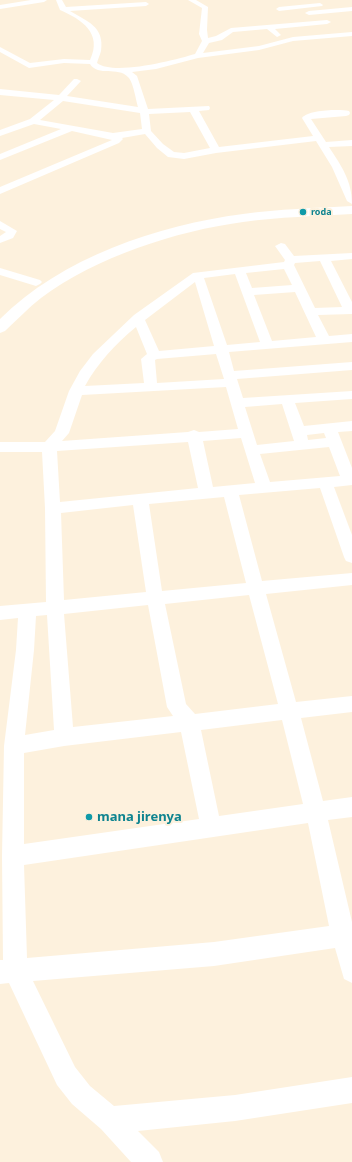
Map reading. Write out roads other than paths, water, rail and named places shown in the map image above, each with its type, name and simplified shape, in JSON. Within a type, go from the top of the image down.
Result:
[{"type":"main road","points":[[0,328],[20,308],[43,290],[85,267],[119,251],[156,234],[190,221],[259,209],[352,202]]},
{"type":"main road","points":[[0,311],[36,282],[72,262],[110,245],[156,234],[229,220],[352,210]]},
{"type":"street","points":[[0,7],[27,1],[44,0]]},
{"type":"street","points":[[59,0],[62,9],[93,29],[98,46],[93,62]]},
{"type":"street","points":[[191,0],[205,7],[206,12],[203,36],[206,42]]},
{"type":"street","points":[[279,9],[346,3],[352,8]]},
{"type":"street","points":[[62,9],[146,4]]},
{"type":"street","points":[[246,50],[232,37],[231,30],[330,22],[317,12],[313,6]]},
{"type":"street","points":[[285,15],[352,8]]},
{"type":"street","points":[[269,27],[284,42]]},
{"type":"street","points":[[0,49],[29,66],[64,61],[93,62],[94,65],[100,68],[124,70],[156,67],[198,56],[246,50],[293,39],[352,34]]},
{"type":"street","points":[[198,56],[206,42],[219,38],[232,37]]},
{"type":"street","points":[[124,70],[133,76],[144,111],[147,131],[160,146],[171,155],[184,156],[216,150],[321,142],[352,143]]},
{"type":"street","points":[[0,133],[33,121],[61,98],[77,81]]},
{"type":"street","points":[[0,92],[61,98],[152,112],[206,108]]},
{"type":"street","points":[[193,109],[216,150]]},
{"type":"street","points":[[346,112],[307,116],[306,118],[307,122],[321,142],[341,167],[352,202]]},
{"type":"street","points":[[33,121],[114,136],[147,131]]},
{"type":"street","points":[[0,157],[71,128]]},
{"type":"street","points":[[0,191],[116,141],[118,138],[114,136]]},
{"type":"street","points":[[0,224],[12,231],[9,236],[0,240]]},
{"type":"street","points":[[281,246],[324,340]]},
{"type":"street","points":[[64,737],[55,608],[53,508],[49,447],[62,433],[76,391],[85,374],[98,357],[138,318],[197,276],[324,258],[352,256]]},
{"type":"street","points":[[311,312],[351,310],[324,258]]},
{"type":"street","points":[[239,270],[267,345]]},
{"type":"street","points":[[0,271],[36,282]]},
{"type":"street","points":[[197,276],[201,282],[238,403],[245,433],[264,488]]},
{"type":"street","points":[[247,292],[299,288]]},
{"type":"street","points":[[138,318],[154,354]]},
{"type":"street","points":[[150,387],[148,358],[154,354],[348,338],[352,359]]},
{"type":"street","points":[[76,391],[150,387],[352,366]]},
{"type":"street","points":[[238,403],[352,394]]},
{"type":"street","points":[[287,399],[301,438]]},
{"type":"street","points":[[251,450],[301,438],[329,428],[352,426]]},
{"type":"street","points":[[53,508],[351,480],[329,428]]},
{"type":"street","points":[[0,447],[49,447],[194,435],[245,433]]},
{"type":"street","points":[[194,435],[207,493]]},
{"type":"street","points":[[301,438],[334,442]]},
{"type":"street","points":[[325,482],[352,557]]},
{"type":"street","points":[[230,491],[254,589],[289,710],[347,935],[352,971]]},
{"type":"street","points":[[140,499],[155,598],[177,707],[189,721],[211,827]]},
{"type":"street","points":[[0,613],[254,589],[350,584]]},
{"type":"street","points":[[27,611],[25,650],[14,746],[13,856],[7,971],[66,1076],[81,1095],[110,1120],[150,1162]]},
{"type":"street","points":[[14,746],[64,737],[189,721],[352,704]]},
{"type":"street","points":[[13,856],[352,807]]},
{"type":"street","points":[[7,971],[214,954],[347,935]]},
{"type":"street","points":[[110,1120],[234,1108],[352,1090]]},
{"type":"place","name":"roda","points":[[303,212]]},
{"type":"place","name":"mana jirenya","points":[[89,817]]}]
